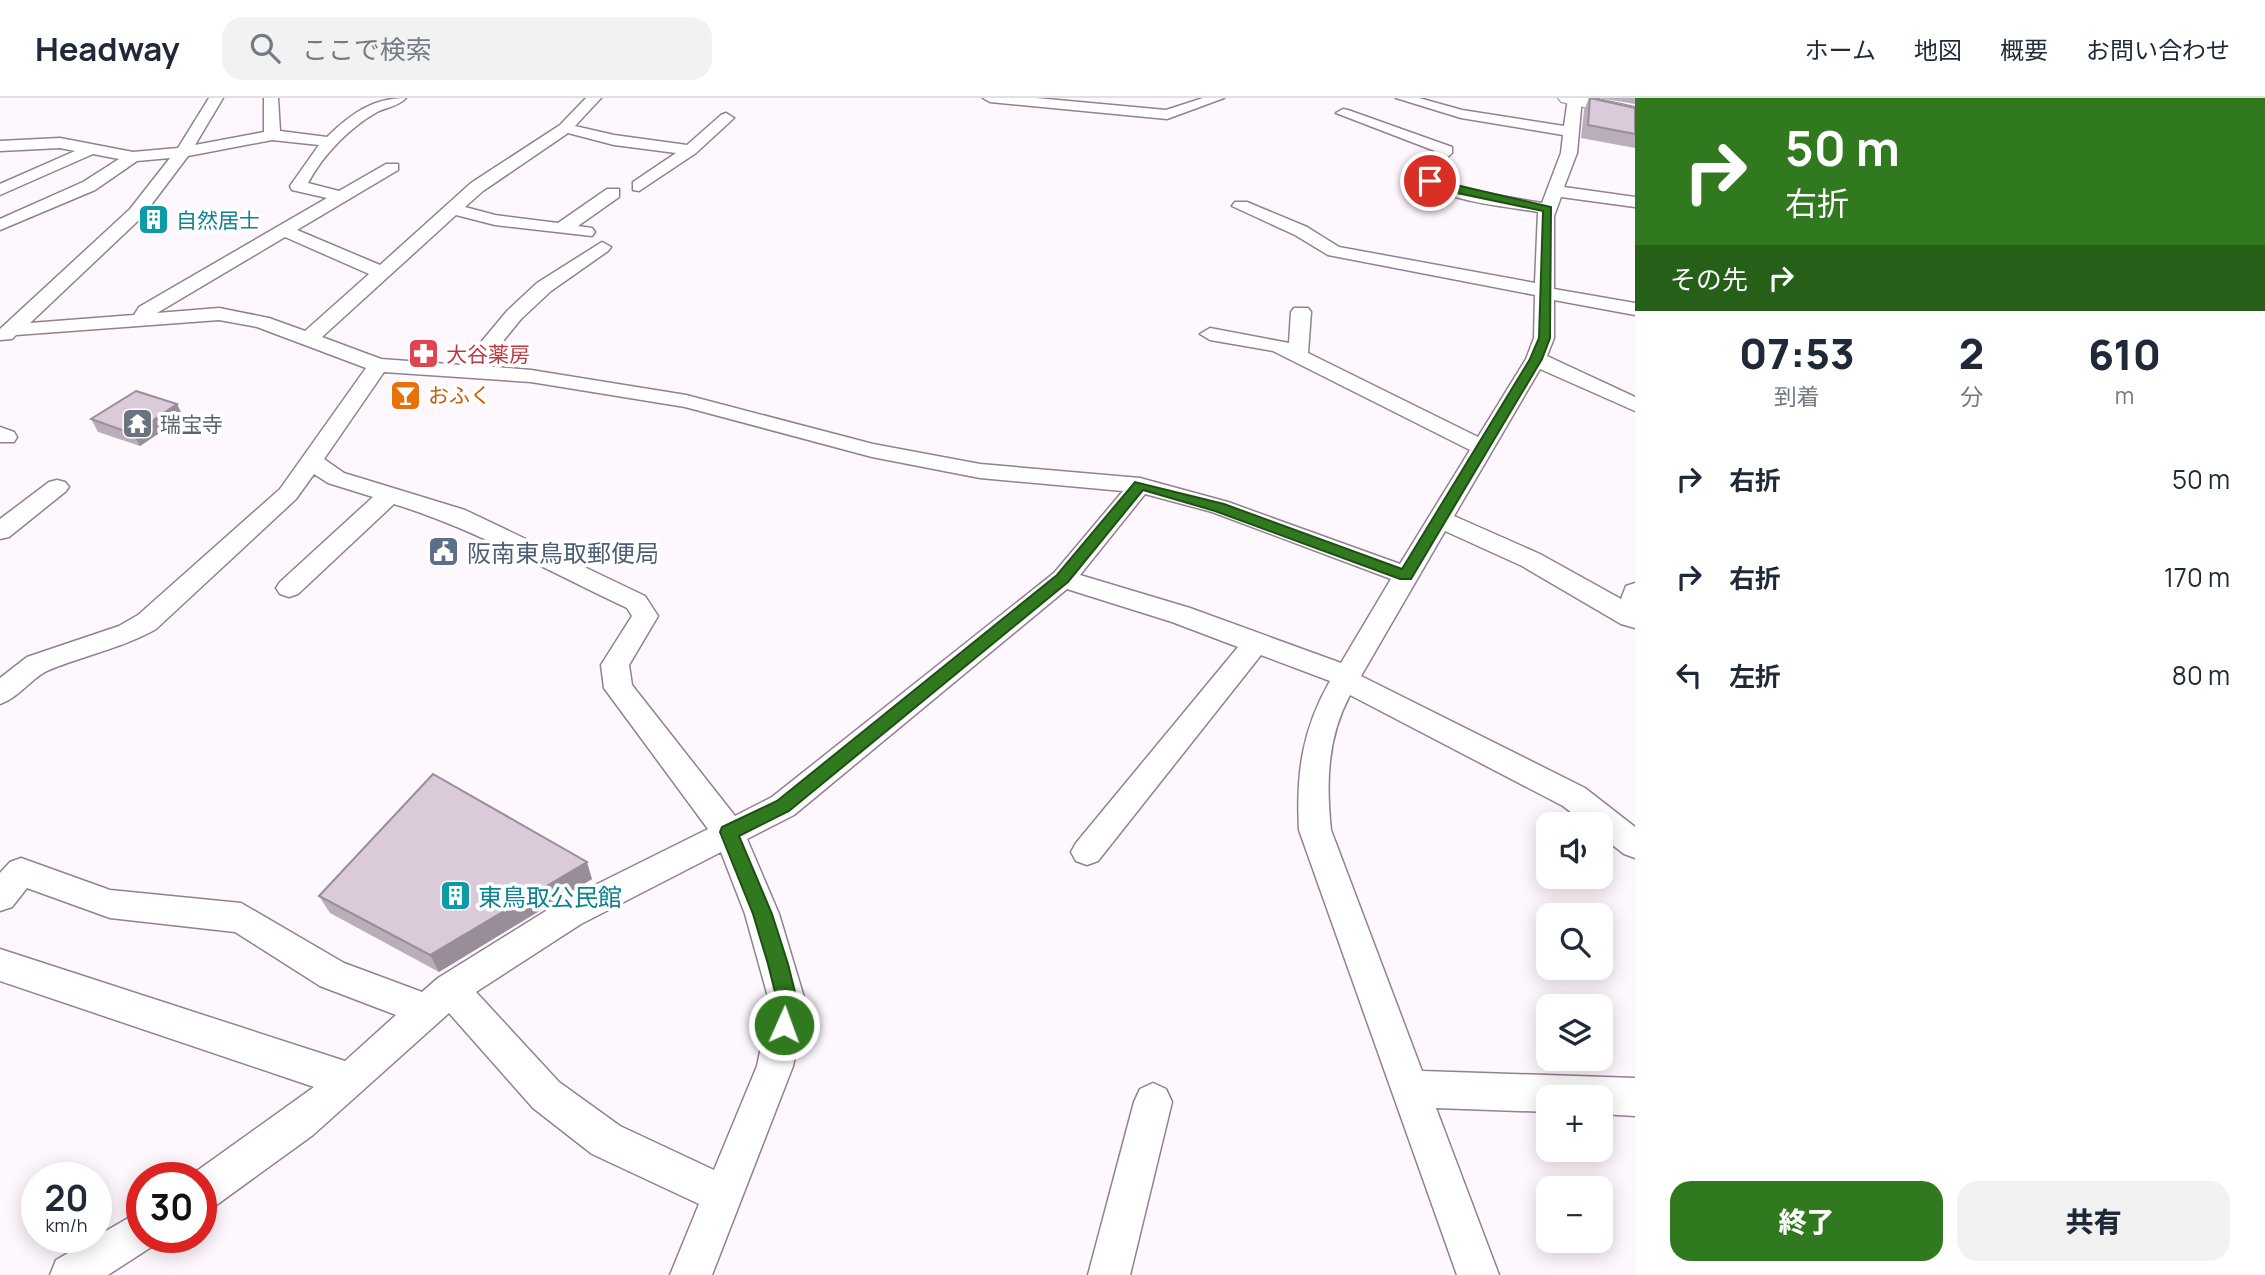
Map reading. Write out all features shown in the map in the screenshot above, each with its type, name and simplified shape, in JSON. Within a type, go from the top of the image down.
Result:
[{"type":"main road","points":[[1572,98],[1635,113]]},
{"type":"street","points":[[3,337],[136,213],[183,152],[216,98]]},
{"type":"street","points":[[271,98],[272,135]]},
{"type":"street","points":[[342,197],[298,186],[305,170],[329,142],[379,105],[392,104],[400,98]]},
{"type":"street","points":[[307,340],[477,187],[565,128],[594,98]]},
{"type":"street","points":[[990,98],[1163,115],[1179,113],[1217,98]]},
{"type":"street","points":[[1117,98],[1154,103],[1163,115]]},
{"type":"street","points":[[1403,98],[1461,114],[1572,132]]},
{"type":"street","points":[[1478,1275],[1315,830],[1312,794],[1314,758],[1323,723],[1347,679],[1405,575],[1536,359],[1544,338],[1548,209],[1569,153],[1572,98]]},
{"type":"street","points":[[1343,113],[1446,150],[1420,174],[1430,181],[1457,190],[1548,209]]},
{"type":"street","points":[[639,186],[690,150],[726,118]]},
{"type":"street","points":[[565,128],[614,140],[690,150]]},
{"type":"street","points":[[0,146],[60,143],[133,158],[183,152],[272,135],[329,142]]},
{"type":"street","points":[[6,187],[94,148]]},
{"type":"street","points":[[0,225],[61,200],[112,173],[133,158]]},
{"type":"street","points":[[139,321],[146,311],[392,167]]},
{"type":"street","points":[[6,187],[61,200]]},
{"type":"street","points":[[1555,191],[1635,202]]},
{"type":"street","points":[[563,228],[613,194]]},
{"type":"street","points":[[1241,206],[1301,232],[1334,251],[1635,309]]},
{"type":"street","points":[[452,209],[495,220],[586,232]]},
{"type":"street","points":[[285,231],[383,272]]},
{"type":"street","points":[[468,371],[514,315],[544,287],[602,247]]},
{"type":"street","points":[[1298,356],[1301,312]]},
{"type":"street","points":[[3,337],[219,314],[262,322],[378,365],[531,376],[686,401],[872,450],[980,471],[1140,485],[1220,508],[1405,575]]},
{"type":"street","points":[[1210,334],[1279,346],[1483,448]]},
{"type":"street","points":[[1536,359],[1635,405]]},
{"type":"street","points":[[0,693],[37,664],[128,633],[147,622],[288,494],[378,365]]},
{"type":"street","points":[[312,462],[336,478],[456,516],[636,602],[645,616],[615,665],[618,688],[729,832],[762,914],[788,1004],[775,1066],[691,1275]]},
{"type":"street","points":[[217,1181],[300,1122],[350,1081],[438,1000],[569,914],[783,806],[1063,579],[1140,485]]},
{"type":"street","points":[[0,531],[57,487]]},
{"type":"street","points":[[289,588],[390,495]]},
{"type":"street","points":[[1440,519],[1633,609]]},
{"type":"street","points":[[1063,579],[1257,642],[1347,679],[1574,797],[1635,845]]},
{"type":"street","points":[[1087,852],[1257,642]]},
{"type":"street","points":[[0,897],[21,872],[110,904],[241,918],[332,975],[438,1000],[546,1095],[606,1140],[723,1195]]},
{"type":"street","points":[[0,965],[350,1081]]},
{"type":"street","points":[[1411,1089],[1635,1097]]},
{"type":"street","points":[[1109,1275],[1153,1102]]},
{"type":"street","points":[[71,1275],[126,1240]]},
{"type":"building","points":[[1590,98],[1635,108],[1635,134],[1588,125]]},
{"type":"building","points":[[136,391],[177,404],[133,434],[91,419]]},
{"type":"building","name":"東鳥取公民館","points":[[433,774],[587,862],[430,955],[319,896]]},
{"type":"place","name":"自然居士","points":[[153,220]]},
{"type":"place","name":"大谷薬房","points":[[423,354]]},
{"type":"place","name":"おふく","points":[[405,395]]},
{"type":"place","name":"瑞宝寺","points":[[137,424]]},
{"type":"place","name":"阪南東鳥取郵便局","points":[[444,552]]},
{"type":"place","name":"東鳥取公民館","points":[[455,896]]},
{"type":"route","points":[[784,1025],[788,1004],[778,964],[762,914],[729,832],[783,806],[1063,579],[1140,485],[1220,508],[1405,575],[1536,359],[1544,338],[1545,216],[1548,209],[1457,190],[1430,181]]}]
